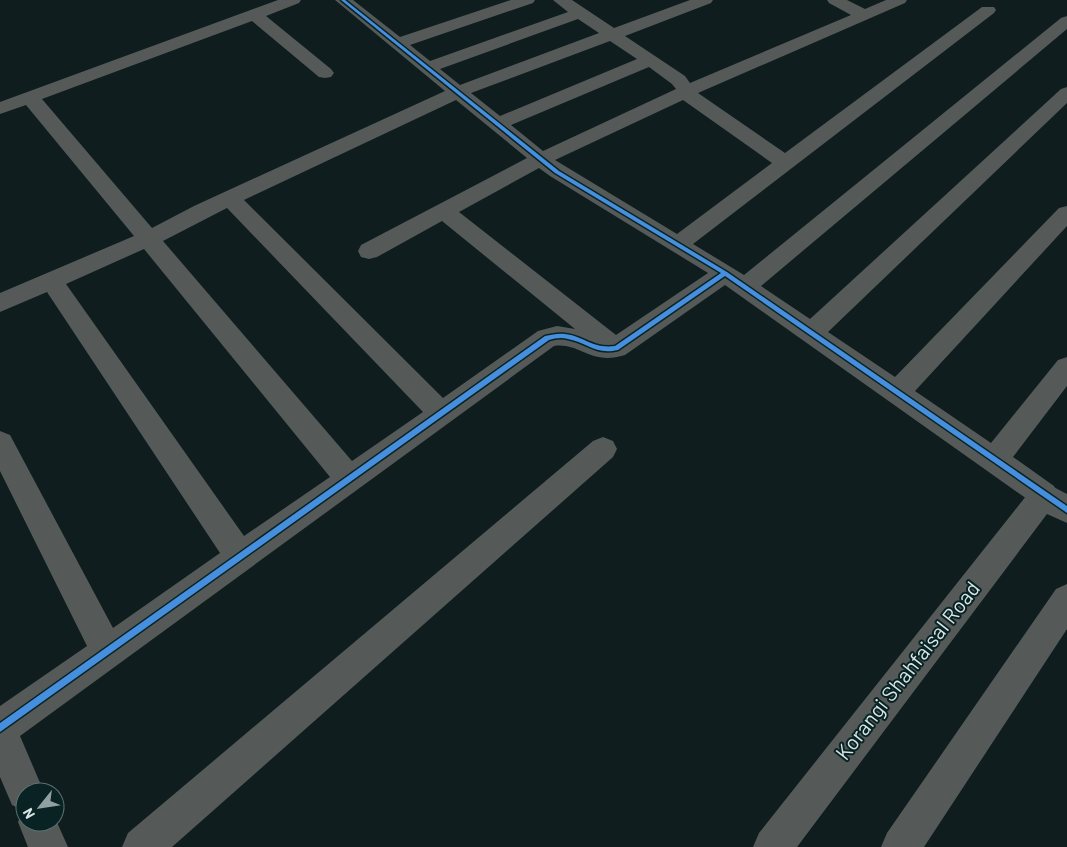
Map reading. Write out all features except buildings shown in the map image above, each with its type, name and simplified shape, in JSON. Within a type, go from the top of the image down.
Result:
[{"type":"street","points":[[0,108],[293,0]]},
{"type":"street","points":[[343,0],[557,172],[735,280],[1055,503]]},
{"type":"street","points":[[396,44],[527,0]]},
{"type":"street","points":[[561,0],[679,80],[700,104],[785,163]]},
{"type":"street","points":[[0,303],[148,239],[230,198],[457,92],[705,0]]},
{"type":"street","points":[[835,0],[864,15]]},
{"type":"street","points":[[368,251],[541,159],[687,91],[898,0]]},
{"type":"street","points":[[678,244],[988,10]]},
{"type":"street","points":[[427,68],[580,13]]},
{"type":"street","points":[[254,14],[325,73]]},
{"type":"street","points":[[0,728],[547,338],[554,335],[576,337],[602,351],[616,348],[735,280],[1067,21]]},
{"type":"street","points":[[498,124],[651,60]]},
{"type":"street","points":[[811,333],[1067,94]]},
{"type":"street","points":[[30,97],[349,480]]},
{"type":"street","points":[[230,198],[441,413]]},
{"type":"street","points":[[444,211],[616,348]]},
{"type":"street","points":[[897,393],[1067,213]]},
{"type":"street","points":[[51,280],[240,556]]},
{"type":"street","points":[[994,460],[1067,367]]},
{"type":"street","points":[[0,443],[107,651]]},
{"type":"street","points":[[142,847],[603,449]]},
{"type":"street","name":"Korangi Shahfaisal Road","points":[[773,847],[1055,503]]},
{"type":"street","points":[[901,847],[1067,600]]},
{"type":"street","points":[[0,732],[21,782]]},
{"type":"street","points":[[42,832],[48,847]]},
{"type":"cycle path","points":[[343,0],[557,172],[725,273],[1067,510]]},
{"type":"cycle path","points":[[0,728],[547,338],[567,336],[598,348],[616,348],[725,273]]}]
